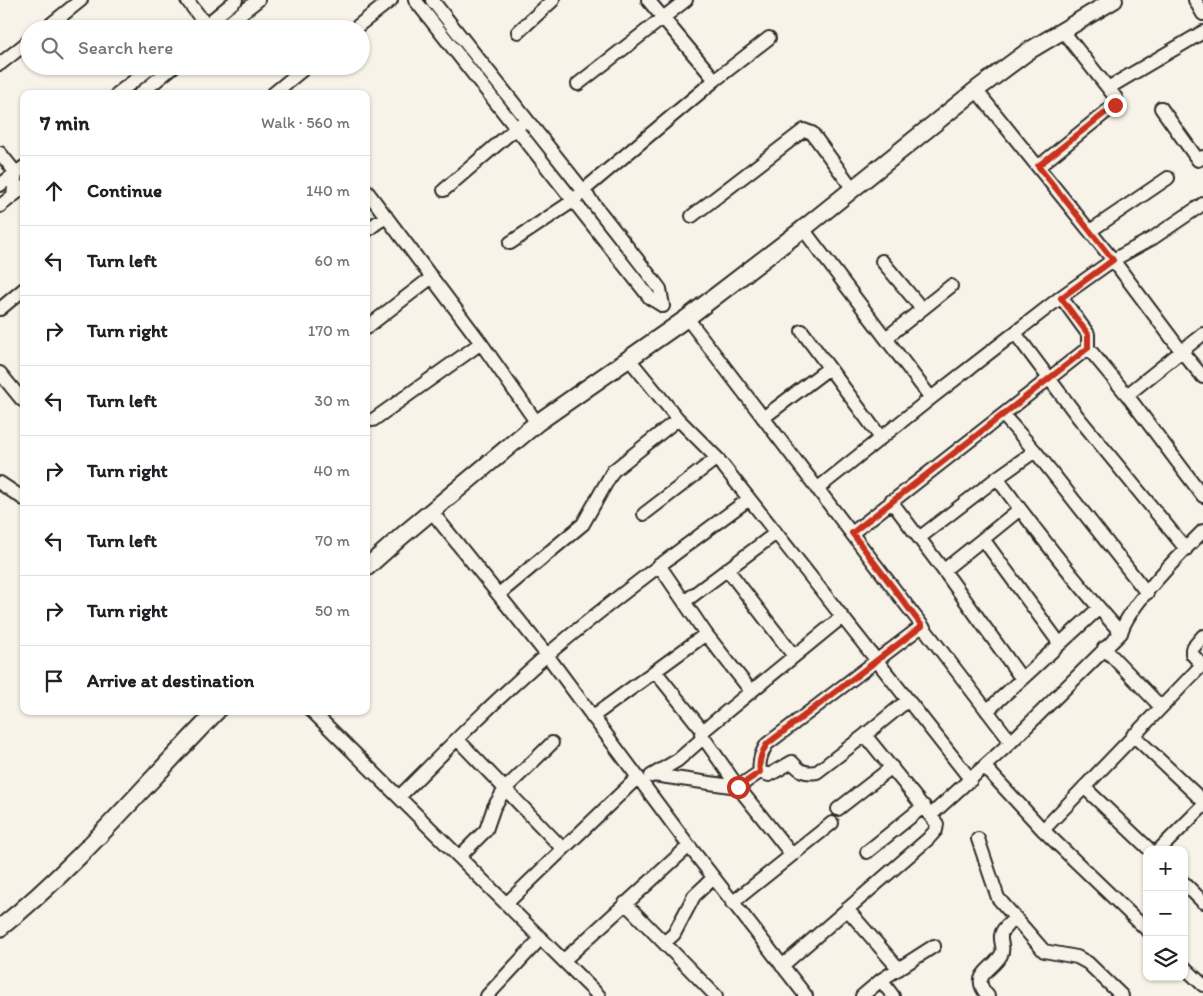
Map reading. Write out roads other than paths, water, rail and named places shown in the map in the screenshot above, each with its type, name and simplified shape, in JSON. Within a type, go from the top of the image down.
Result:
[{"type":"street","points":[[56,20],[80,0]]},
{"type":"street","points":[[187,0],[200,20]]},
{"type":"street","points":[[212,20],[236,0]]},
{"type":"street","points":[[232,20],[258,0]]},
{"type":"street","points":[[365,20],[390,0]]},
{"type":"street","points":[[415,0],[650,298],[663,306],[681,322],[762,418],[1011,742]]},
{"type":"street","points":[[432,0],[526,120],[584,190],[660,289],[663,306]]},
{"type":"street","points":[[518,32],[552,0]]},
{"type":"street","points":[[648,0],[715,80]]},
{"type":"street","points":[[578,84],[686,0]]},
{"type":"street","points":[[370,565],[538,423],[681,322],[803,229],[976,90],[1027,52],[1114,0]]},
{"type":"street","points":[[1195,0],[1203,14]]},
{"type":"street","points":[[1038,166],[1115,105],[1117,101],[1062,30]]},
{"type":"street","points":[[1108,88],[1203,32]]},
{"type":"street","points":[[510,243],[573,201],[715,80],[769,38]]},
{"type":"street","points":[[0,64],[20,48]]},
{"type":"street","points":[[124,90],[142,75]]},
{"type":"street","points":[[145,90],[163,75]]},
{"type":"street","points":[[277,90],[296,75]]},
{"type":"street","points":[[976,90],[1113,260],[1203,377]]},
{"type":"street","points":[[1161,108],[1198,160],[1203,157]]},
{"type":"street","points":[[444,190],[526,120]]},
{"type":"street","points":[[692,216],[804,130],[812,133],[853,189]]},
{"type":"street","points":[[0,154],[20,170]]},
{"type":"street","points":[[0,185],[20,170]]},
{"type":"street","points":[[13,195],[20,170]]},
{"type":"street","points":[[1090,231],[1168,178]]},
{"type":"street","points":[[0,206],[20,190]]},
{"type":"street","points":[[370,195],[481,343],[538,423]]},
{"type":"street","points":[[817,489],[1061,298],[1113,260],[1153,238],[1203,204]]},
{"type":"street","points":[[370,228],[386,216]]},
{"type":"street","points":[[803,229],[932,398]]},
{"type":"street","points":[[882,261],[922,310]]},
{"type":"street","points":[[370,325],[432,277]]},
{"type":"street","points":[[886,338],[951,286]]},
{"type":"street","points":[[0,309],[20,292]]},
{"type":"street","points":[[1061,298],[1088,334],[1088,348],[1127,395],[1203,496]]},
{"type":"street","points":[[802,331],[881,438]]},
{"type":"street","points":[[1015,333],[1078,417],[1186,549]]},
{"type":"street","points":[[1127,395],[1203,334]]},
{"type":"street","points":[[373,420],[481,343]]},
{"type":"street","points":[[852,533],[1088,348]]},
{"type":"street","points":[[629,359],[678,419],[717,458],[971,780]]},
{"type":"street","points":[[762,418],[828,368]]},
{"type":"street","points":[[0,372],[20,397]]},
{"type":"street","points":[[1003,415],[1035,451],[1147,593]]},
{"type":"street","points":[[499,594],[583,524],[613,471],[678,419]]},
{"type":"street","points":[[919,538],[1035,451]]},
{"type":"street","points":[[644,514],[717,458]]},
{"type":"street","points":[[997,478],[1099,608],[1121,633]]},
{"type":"street","points":[[0,482],[20,496]]},
{"type":"street","points":[[399,797],[457,739],[547,655],[659,565],[749,499]]},
{"type":"street","points":[[891,501],[944,570],[1022,679]]},
{"type":"street","points":[[944,570],[1020,509]]},
{"type":"street","points":[[432,512],[547,655],[688,846],[806,996]]},
{"type":"street","points":[[867,852],[928,811],[971,780],[985,767],[1121,633],[1123,623],[1147,593],[1203,531]]},
{"type":"street","points":[[684,602],[776,533]]},
{"type":"street","points":[[983,539],[1060,644]]},
{"type":"street","points":[[659,565],[706,634],[751,690]]},
{"type":"street","points":[[727,569],[794,656]]},
{"type":"street","points":[[987,711],[1099,608]]},
{"type":"street","points":[[506,904],[639,780],[654,775],[678,760],[751,690],[842,617]]},
{"type":"street","points":[[760,772],[758,763],[762,751],[767,744],[922,626]]},
{"type":"street","points":[[592,717],[706,634]]},
{"type":"street","points":[[1043,830],[1133,735],[1203,665],[1192,654],[1192,649],[1203,636]]},
{"type":"street","points":[[1104,648],[1161,707]]},
{"type":"street","points":[[655,671],[703,734],[738,787],[792,855]]},
{"type":"street","points":[[760,772],[769,775],[792,762],[807,774],[816,772],[908,700]]},
{"type":"street","points":[[0,928],[28,905],[103,832],[213,715]]},
{"type":"street","points":[[316,715],[597,995]]},
{"type":"street","points":[[782,966],[936,830],[937,824],[928,811],[865,735]]},
{"type":"street","points":[[1133,735],[1203,801]]},
{"type":"street","points":[[457,739],[563,849]]},
{"type":"street","points":[[459,857],[486,830],[494,807],[505,789],[552,743]]},
{"type":"street","points":[[838,809],[892,767]]},
{"type":"street","points":[[985,767],[1043,830],[1143,926]]},
{"type":"street","points":[[654,775],[738,787],[760,772]]},
{"type":"street","points":[[1084,787],[1146,846]]},
{"type":"street","points":[[1163,846],[1203,806]]},
{"type":"street","points":[[732,903],[832,823]]},
{"type":"street","points":[[978,839],[998,898],[1044,951],[1077,957],[1088,963],[1122,996]]},
{"type":"street","points":[[564,960],[688,846]]},
{"type":"street","points":[[664,942],[674,934],[694,896],[713,878]]},
{"type":"street","points":[[1188,887],[1203,902]]},
{"type":"street","points":[[625,903],[716,996]]},
{"type":"street","points":[[848,909],[899,969]]},
{"type":"street","points":[[988,996],[980,985],[980,981],[984,973],[1002,955],[1001,936],[1003,930],[1016,918]]},
{"type":"street","points":[[487,996],[541,938]]},
{"type":"street","points":[[862,996],[881,980],[934,946]]},
{"type":"street","points":[[1188,971],[1203,985]]},
{"type":"street","points":[[881,980],[893,996]]},
{"type":"street","points":[[1200,996],[1203,993]]}]
